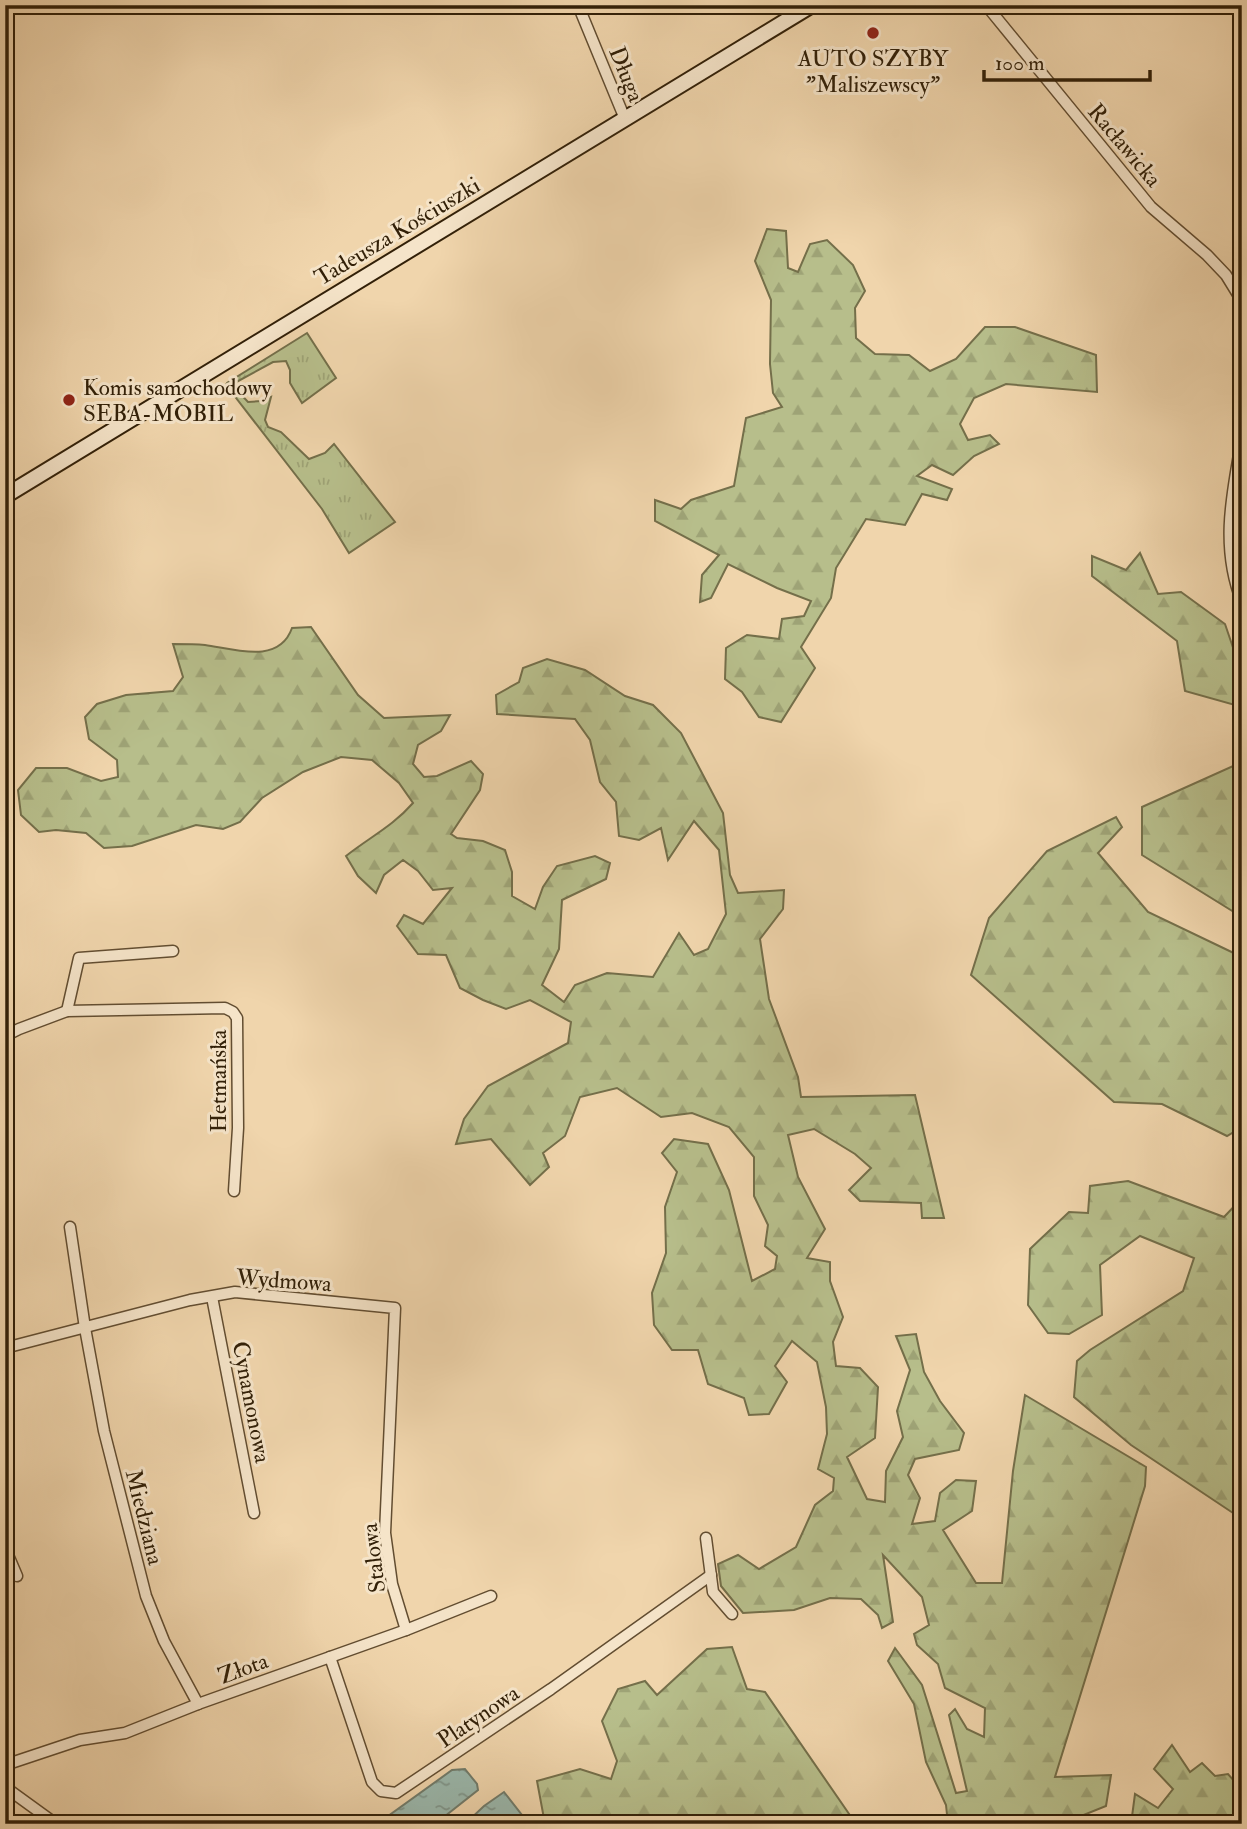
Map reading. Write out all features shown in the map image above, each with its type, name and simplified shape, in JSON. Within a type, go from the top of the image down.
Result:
[{"type":"main road","name":"Tadeusza Kościuszki","points":[[5,496],[812,5]]},
{"type":"street","name":"Długa","points":[[578,5],[625,119]]},
{"type":"street","name":"Racławicka","points":[[986,5],[1151,207],[1207,255],[1226,275],[1242,301]]},
{"type":"street","points":[[1242,438],[1228,541],[1230,560],[1242,602]]},
{"type":"street","points":[[5,1036],[67,1011],[79,958],[173,951]]},
{"type":"street","name":"Hetmańska","points":[[67,1011],[225,1008],[233,1012],[237,1018],[238,1128],[234,1191]]},
{"type":"street","name":"Miedziana","points":[[70,1227],[104,1431],[146,1596],[164,1641],[198,1704]]},
{"type":"street","name":"Wydmowa","points":[[5,1348],[190,1300],[235,1292],[395,1308],[389,1480]]},
{"type":"street","name":"Cynamonowa","points":[[212,1297],[254,1513]]},
{"type":"street","name":"Stalowa","points":[[389,1480],[385,1533],[392,1584],[406,1630]]},
{"type":"street","points":[[706,1538],[713,1592],[732,1614]]},
{"type":"street","points":[[5,1548],[17,1576]]},
{"type":"street","name":"Platynowa","points":[[330,1657],[372,1782],[381,1791],[396,1793],[551,1689],[711,1575]]},
{"type":"street","name":"Złota","points":[[5,1765],[80,1741],[125,1733],[491,1596]]},
{"type":"street","points":[[5,1787],[56,1824]]},
{"type":"green space","points":[[767,229],[786,231],[788,268],[798,272],[810,244],[827,240],[853,265],[865,291],[855,308],[856,338],[875,354],[909,355],[930,371],[956,359],[985,327],[1015,327],[1096,355],[1097,392],[1006,384],[974,398],[960,424],[968,440],[990,435],[999,444],[974,456],[953,475],[932,465],[917,476],[952,489],[947,500],[922,494],[905,525],[866,519],[836,568],[831,598],[801,647],[815,668],[781,722],[759,717],[742,692],[725,679],[726,648],[747,635],[779,639],[782,619],[804,616],[811,601],[728,564],[711,598],[700,602],[702,575],[719,555],[655,521],[655,500],[681,509],[691,500],[734,486],[746,418],[782,407],[773,393],[770,364],[771,300],[755,261]]},
{"type":"green space","points":[[307,333],[336,378],[302,403],[290,383],[290,370],[286,361],[273,362],[229,386],[236,389],[248,402],[271,397],[265,420],[268,427],[281,432],[309,459],[325,453],[334,444],[395,522],[349,553],[322,509],[226,385]]},
{"type":"green space","points":[[1140,553],[1158,594],[1181,592],[1225,624],[1242,674],[1242,707],[1185,691],[1177,641],[1092,576],[1092,556],[1126,570]]},
{"type":"green space","points":[[311,627],[358,695],[384,718],[450,715],[441,731],[418,745],[413,764],[424,777],[437,776],[471,761],[483,774],[480,790],[451,834],[457,838],[483,841],[505,850],[512,872],[512,896],[535,909],[543,887],[557,866],[595,856],[610,863],[606,879],[562,900],[559,949],[542,985],[564,1002],[575,985],[607,973],[653,977],[679,933],[694,955],[708,949],[726,914],[719,850],[694,821],[668,860],[661,828],[639,840],[619,836],[616,802],[600,782],[590,740],[575,719],[497,714],[496,695],[519,682],[523,668],[547,659],[585,670],[625,696],[653,705],[681,733],[723,813],[730,875],[738,893],[784,890],[783,909],[760,939],[769,999],[798,1077],[801,1097],[915,1095],[944,1218],[922,1218],[921,1203],[860,1201],[849,1190],[871,1168],[855,1154],[814,1129],[788,1135],[798,1177],[825,1229],[807,1258],[830,1262],[830,1281],[843,1317],[833,1342],[836,1366],[860,1368],[878,1387],[875,1438],[847,1457],[867,1499],[885,1502],[886,1471],[903,1437],[897,1411],[910,1370],[896,1336],[916,1334],[924,1372],[940,1401],[964,1433],[959,1450],[915,1459],[908,1475],[920,1498],[912,1524],[935,1521],[940,1493],[956,1480],[976,1481],[972,1511],[943,1530],[976,1583],[1002,1583],[1013,1471],[1025,1395],[1146,1467],[1145,1486],[1055,1777],[1111,1775],[1106,1806],[1071,1820],[1073,1824],[948,1824],[946,1805],[926,1762],[914,1704],[888,1661],[895,1648],[922,1685],[956,1793],[967,1791],[949,1715],[955,1709],[967,1729],[984,1737],[985,1708],[945,1688],[938,1664],[917,1645],[914,1634],[929,1625],[922,1597],[883,1555],[893,1622],[882,1628],[878,1615],[861,1599],[830,1598],[794,1610],[743,1613],[721,1586],[718,1564],[738,1555],[759,1569],[796,1547],[815,1505],[833,1491],[834,1478],[818,1469],[827,1434],[826,1407],[817,1362],[792,1341],[775,1366],[787,1382],[769,1414],[749,1415],[744,1398],[708,1384],[698,1350],[672,1350],[654,1325],[652,1293],[666,1253],[665,1207],[677,1172],[662,1153],[674,1139],[708,1144],[729,1190],[752,1281],[775,1269],[777,1256],[765,1246],[768,1225],[754,1196],[754,1157],[729,1127],[692,1113],[661,1117],[617,1088],[580,1097],[565,1136],[543,1153],[549,1167],[530,1185],[491,1139],[456,1144],[464,1119],[488,1086],[568,1043],[571,1022],[530,1000],[506,1009],[483,1000],[460,988],[446,955],[418,954],[397,926],[404,915],[423,924],[452,888],[433,890],[418,871],[403,860],[384,875],[376,893],[358,876],[346,856],[389,825],[413,803],[399,783],[372,760],[341,757],[303,772],[262,798],[240,822],[223,829],[196,825],[132,846],[104,848],[86,833],[56,830],[39,832],[21,815],[18,790],[36,768],[67,768],[101,781],[118,777],[117,760],[89,739],[85,717],[97,704],[126,695],[173,691],[183,677],[173,644],[266,651],[286,640],[292,628]]},
{"type":"green space","points":[[1242,762],[1242,917],[1142,855],[1142,807]]},
{"type":"green space","points":[[1116,817],[1122,827],[1098,853],[1148,912],[1242,957],[1242,1127],[1227,1136],[1162,1104],[1114,1102],[971,975],[989,918],[1047,851]]},
{"type":"green space","points":[[1128,1181],[1224,1217],[1242,1198],[1242,1519],[1131,1445],[1074,1397],[1077,1361],[1183,1291],[1194,1258],[1140,1236],[1100,1265],[1102,1315],[1069,1334],[1048,1333],[1028,1305],[1030,1249],[1069,1212],[1088,1213],[1090,1186]]},
{"type":"green space","points":[[732,1647],[747,1689],[765,1692],[856,1824],[545,1824],[537,1781],[580,1769],[611,1779],[617,1761],[602,1721],[618,1689],[645,1681],[657,1695],[707,1649]]},
{"type":"green space","points":[[1172,1745],[1190,1772],[1202,1763],[1215,1776],[1228,1774],[1242,1790],[1236,1824],[1131,1824],[1135,1794],[1158,1808],[1173,1789],[1154,1769]]},
{"type":"water","points":[[465,1769],[477,1784],[478,1790],[435,1824],[388,1824],[384,1819],[452,1770]]},
{"type":"water","points":[[504,1792],[529,1824],[465,1824],[484,1806]]},
{"type":"place","name":"AUTO SZYBY \"Maliszewscy\"","points":[[873,33]]},
{"type":"place","name":"Komis samochodowy SEBA-MOBIL","points":[[69,400]]}]
